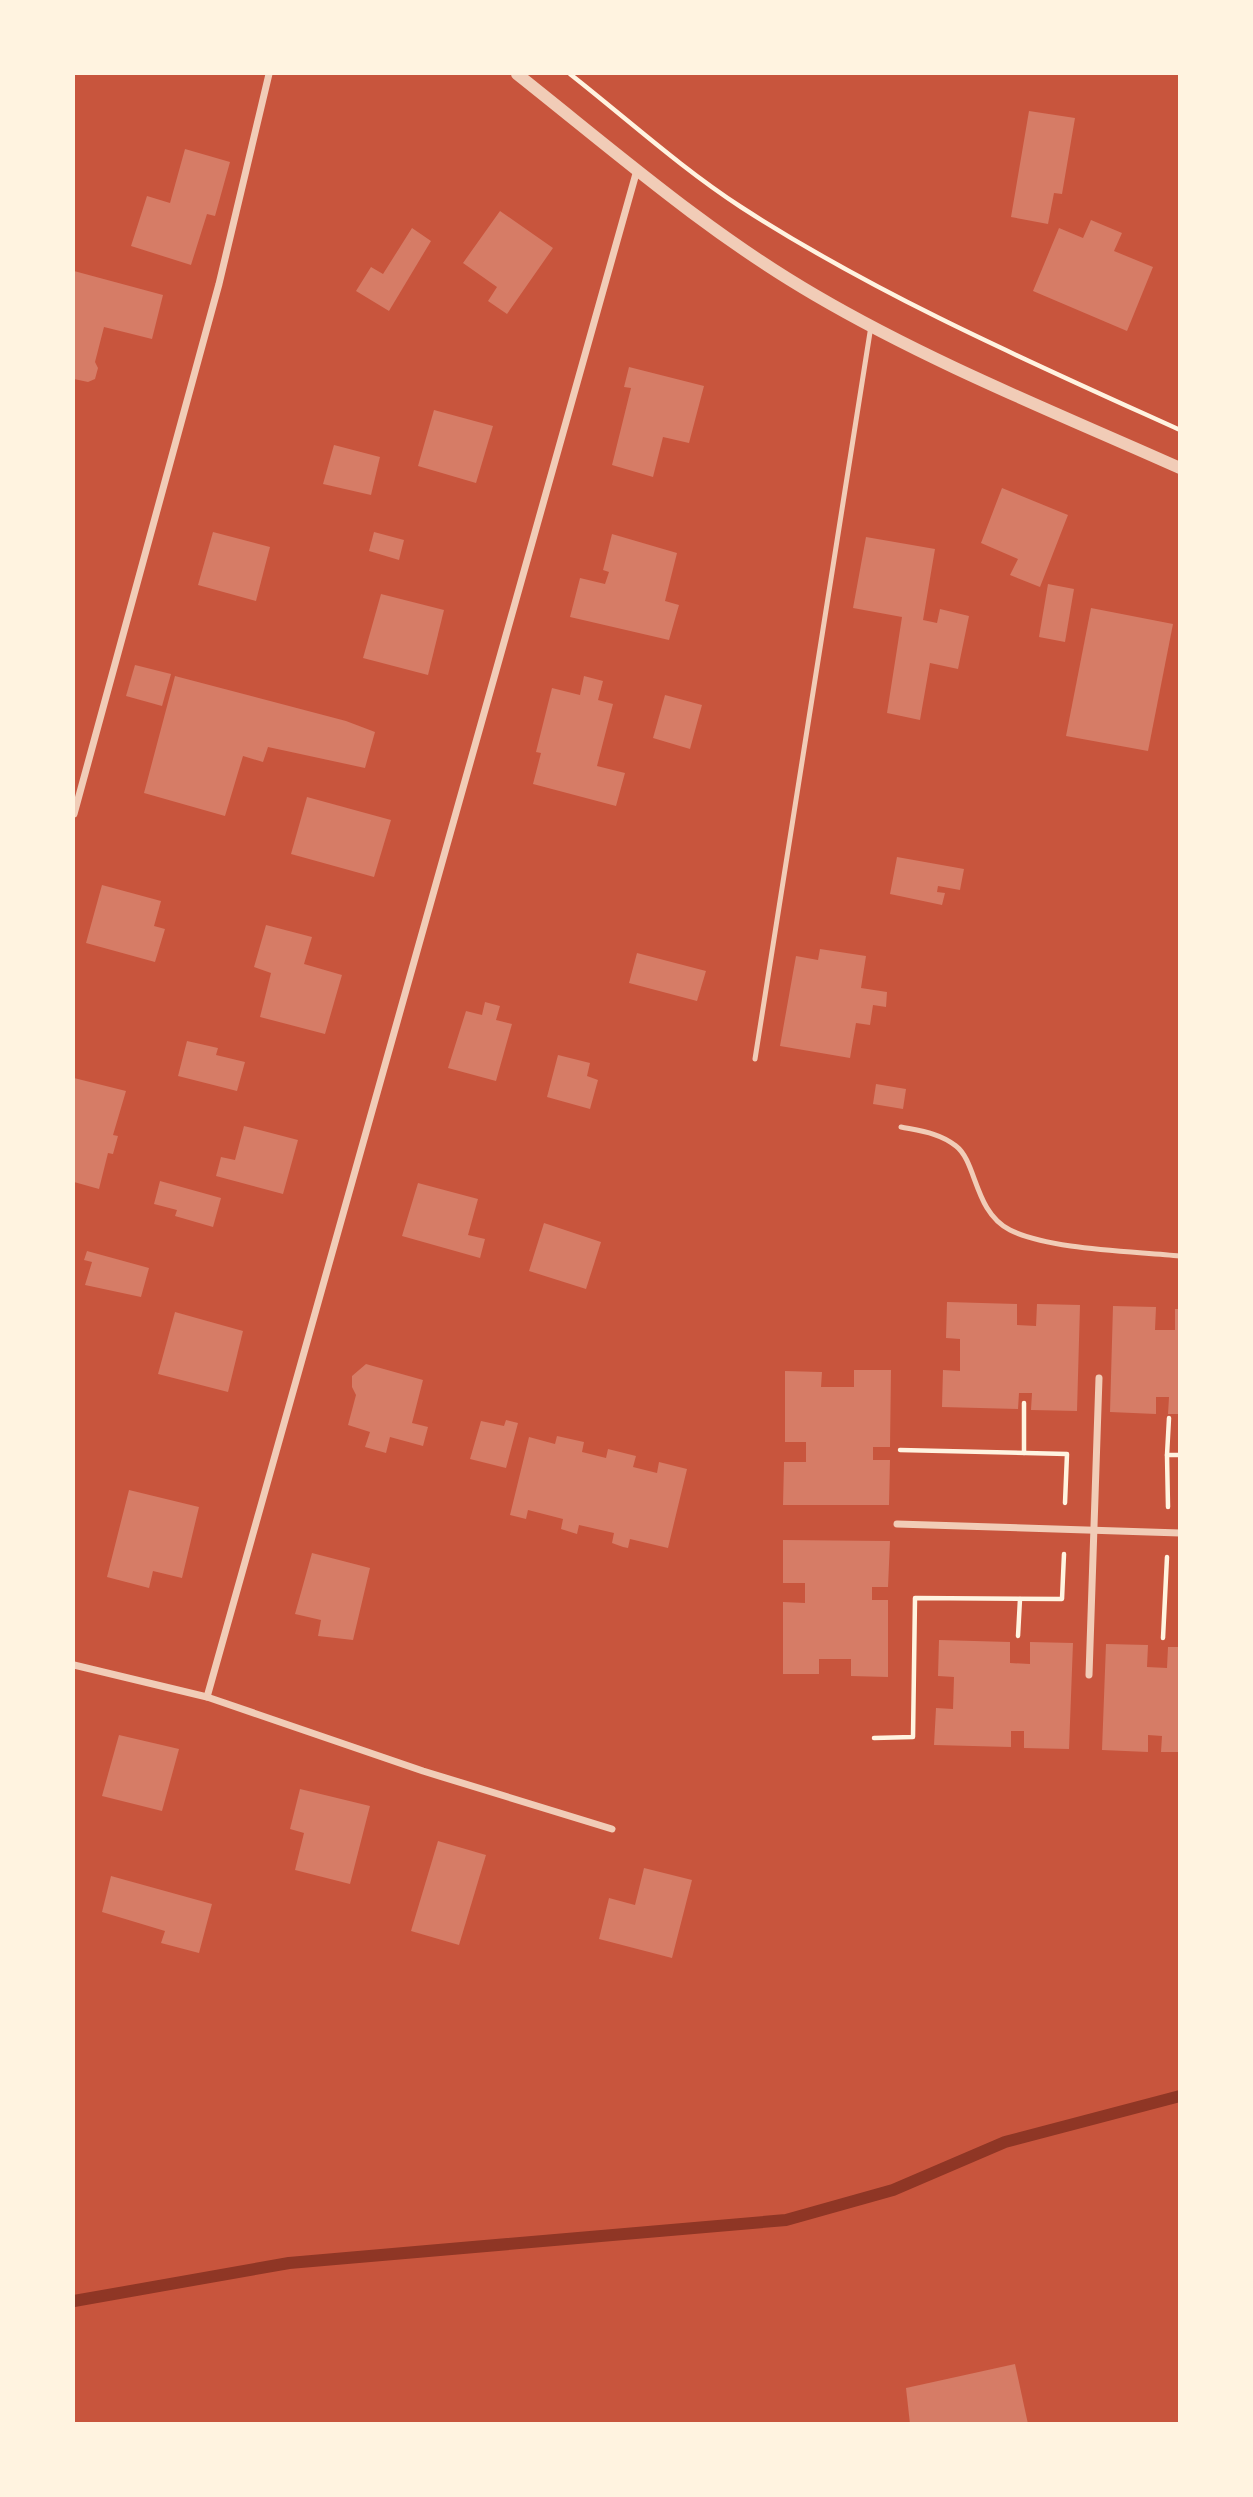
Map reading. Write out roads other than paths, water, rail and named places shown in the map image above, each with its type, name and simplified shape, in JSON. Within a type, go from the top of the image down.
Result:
[{"type":"street","points":[[74,814],[219,284],[269,74]]},
{"type":"street","points":[[517,74],[637,169],[777,272],[871,326],[1000,388],[1180,468]]},
{"type":"street","points":[[207,1698],[637,169]]},
{"type":"street","points":[[1090,1675],[1099,1377]]},
{"type":"street","points":[[897,1524],[1180,1533]]},
{"type":"street","points":[[74,1665],[207,1698],[423,1771],[612,1829]]},
{"type":"lane","points":[[755,1059],[871,326]]},
{"type":"lane","points":[[901,1127],[937,1134],[959,1147],[985,1208],[1008,1230],[1050,1242],[1180,1256]]},
{"type":"waterway","points":[[74,2301],[289,2263],[786,2220],[893,2190],[1005,2142],[1180,2096]]}]
